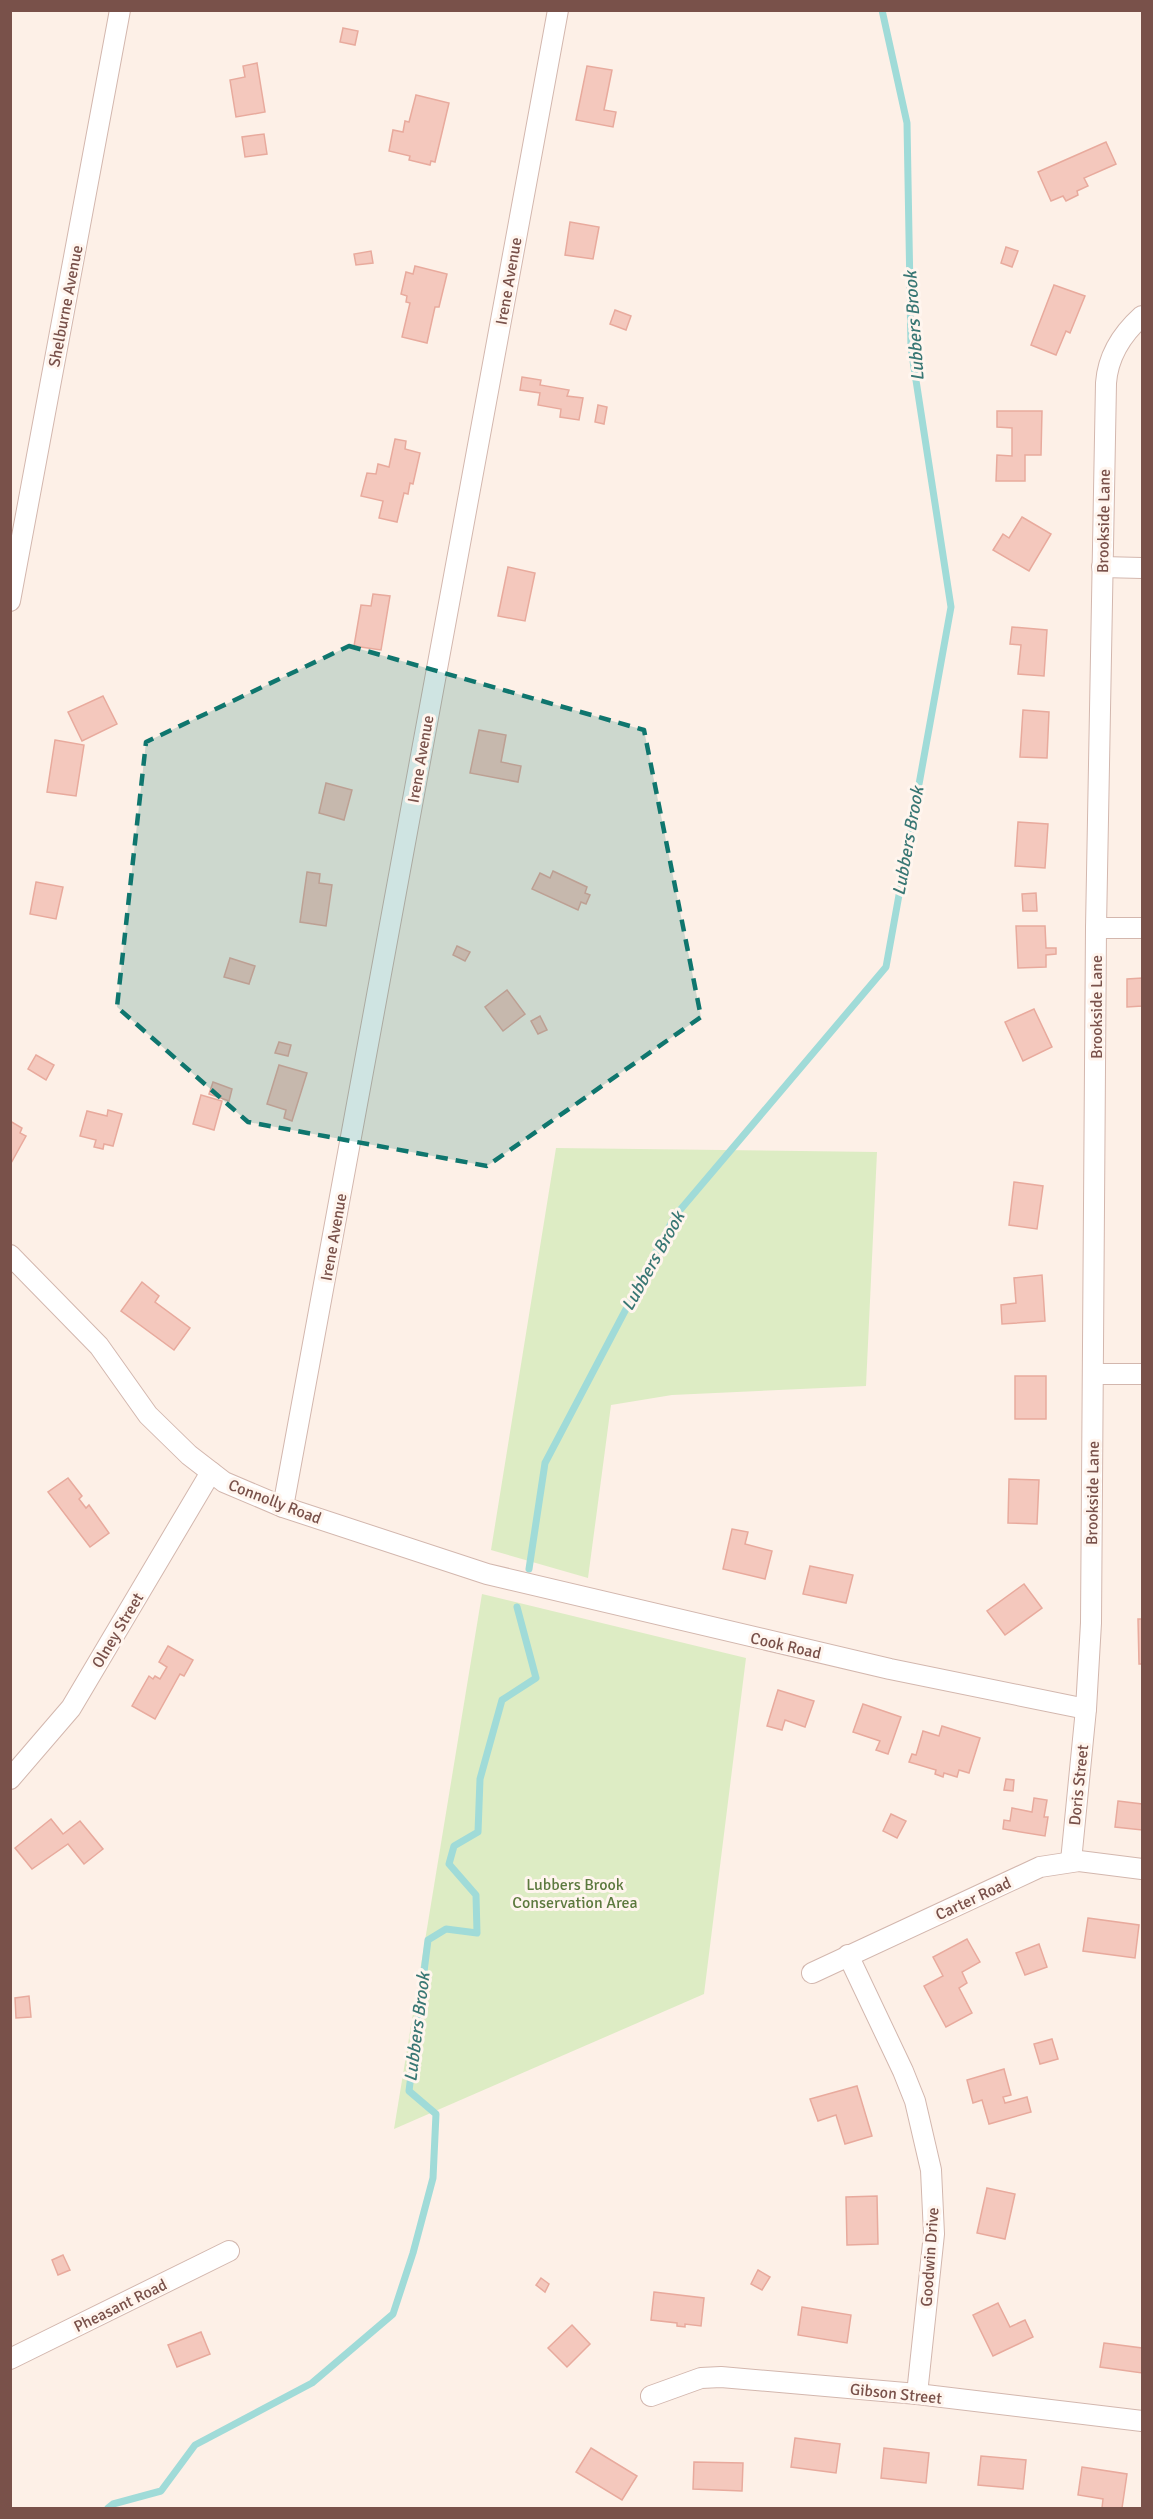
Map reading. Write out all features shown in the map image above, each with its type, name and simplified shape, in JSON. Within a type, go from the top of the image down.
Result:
[{"type":"street","name":"Shelburne Avenue","points":[[10,601],[120,10]]},
{"type":"street","name":"Irene Avenue","points":[[283,1507],[558,10]]},
{"type":"street","name":"Brookside Lane","points":[[1086,1709],[1091,1623],[1096,928],[1106,373],[1122,337],[1143,316]]},
{"type":"street","points":[[1102,567],[1143,568]]},
{"type":"street","points":[[1096,928],[1143,928]]},
{"type":"street","name":"Connolly Road","points":[[10,1255],[99,1346],[148,1415],[189,1455],[224,1482],[283,1507],[487,1574]]},
{"type":"street","points":[[1093,1374],[1143,1374]]},
{"type":"street","name":"Olney Street","points":[[10,1779],[71,1708],[210,1472]]},
{"type":"street","name":"Cook Road","points":[[487,1574],[890,1669],[1086,1709]]},
{"type":"street","name":"Doris Street","points":[[1071,1861],[1086,1709]]},
{"type":"street","name":"Carter Road","points":[[812,1973],[1030,1871],[1071,1861],[1143,1869]]},
{"type":"street","name":"Goodwin Drive","points":[[848,1955],[915,2101],[931,2170],[934,2234],[917,2394]]},
{"type":"street","name":"Pheasant Road","points":[[10,2359],[229,2251]]},
{"type":"street","name":"Gibson Street","points":[[651,2396],[711,2376],[917,2394],[1143,2421]]},
{"type":"highlighted area","points":[[349,646],[644,730],[701,1017],[487,1166],[248,1122],[117,1007],[146,742]]},
{"type":"green space","points":[[556,1148],[877,1152],[866,1386],[672,1395],[611,1405],[588,1578],[491,1550]]},
{"type":"green space","name":"Lubbers Brook Conservation Area","points":[[482,1594],[746,1658],[704,1994],[394,2129]]},
{"type":"building","points":[[343,28],[358,31],[355,45],[340,42]]},
{"type":"building","points":[[257,63],[265,112],[236,117],[230,80],[245,77],[243,66]]},
{"type":"building","points":[[587,66],[612,70],[604,110],[616,112],[613,127],[576,120]]},
{"type":"building","points":[[416,95],[449,103],[435,162],[431,161],[430,165],[409,160],[410,156],[389,151],[393,130],[403,132],[405,121],[409,122]]},
{"type":"building","points":[[264,134],[267,154],[245,157],[242,137]]},
{"type":"building","points":[[1106,142],[1116,164],[1084,178],[1088,186],[1077,191],[1078,195],[1066,201],[1063,196],[1051,201],[1038,172]]},
{"type":"building","points":[[570,222],[599,227],[593,259],[565,255]]},
{"type":"building","points":[[1006,247],[1018,251],[1012,267],[1001,263]]},
{"type":"building","points":[[371,251],[373,263],[356,265],[354,254]]},
{"type":"building","points":[[415,266],[447,274],[439,307],[435,307],[427,343],[402,337],[410,303],[406,302],[407,296],[401,294],[406,272],[413,274]]},
{"type":"building","points":[[1054,285],[1085,296],[1070,333],[1066,331],[1056,355],[1031,345]]},
{"type":"building","points":[[615,310],[631,316],[626,330],[610,324]]},
{"type":"building","points":[[522,377],[541,380],[540,385],[569,390],[567,396],[583,398],[579,420],[560,417],[561,409],[538,405],[540,393],[520,390]]},
{"type":"building","points":[[598,405],[607,407],[604,424],[595,422]]},
{"type":"building","points":[[997,411],[1042,411],[1041,455],[1025,455],[1025,481],[996,481],[997,455],[1012,456],[1012,428],[997,427]]},
{"type":"building","points":[[395,439],[406,441],[405,449],[420,453],[413,484],[410,483],[408,494],[404,493],[397,522],[379,518],[383,501],[361,496],[367,473],[376,474],[378,464],[389,467]]},
{"type":"building","points":[[1022,517],[1051,534],[1029,571],[993,550],[1003,534],[1009,538]]},
{"type":"building","points":[[508,567],[535,573],[525,621],[498,616]]},
{"type":"building","points":[[373,594],[390,596],[381,650],[354,646],[361,605],[371,606]]},
{"type":"building","points":[[1012,627],[1047,630],[1044,676],[1018,674],[1021,645],[1010,644]]},
{"type":"building","points":[[103,696],[117,724],[82,741],[68,712]]},
{"type":"building","points":[[1023,710],[1049,712],[1047,758],[1020,757]]},
{"type":"building","points":[[479,730],[506,735],[501,762],[521,766],[518,782],[470,773]]},
{"type":"building","points":[[55,740],[84,745],[76,796],[47,792]]},
{"type":"building","points":[[326,783],[352,790],[344,820],[319,813]]},
{"type":"building","points":[[1018,822],[1048,824],[1045,868],[1015,866]]},
{"type":"building","points":[[553,871],[587,887],[585,893],[590,895],[586,904],[581,902],[578,910],[532,889],[540,873],[550,878]]},
{"type":"building","points":[[307,872],[320,874],[319,883],[332,885],[326,926],[300,922]]},
{"type":"building","points":[[36,882],[63,887],[56,919],[30,914]]},
{"type":"building","points":[[1036,893],[1037,911],[1023,911],[1022,894]]},
{"type":"building","points":[[1016,926],[1045,926],[1046,948],[1056,948],[1056,954],[1046,955],[1046,967],[1018,968]]},
{"type":"building","points":[[457,946],[470,952],[465,961],[453,955]]},
{"type":"building","points":[[230,958],[255,966],[249,984],[224,977]]},
{"type":"building","points":[[1142,978],[1142,1006],[1127,1007],[1127,979]]},
{"type":"building","points":[[507,990],[525,1014],[503,1031],[485,1007]]},
{"type":"building","points":[[1034,1009],[1052,1047],[1023,1061],[1005,1022]]},
{"type":"building","points":[[540,1016],[547,1030],[538,1034],[531,1021]]},
{"type":"building","points":[[279,1042],[291,1045],[288,1056],[275,1053]]},
{"type":"building","points":[[36,1055],[54,1065],[46,1080],[28,1069]]},
{"type":"building","points":[[279,1065],[307,1073],[292,1121],[284,1118],[286,1110],[267,1104]]},
{"type":"building","points":[[213,1082],[232,1089],[229,1101],[209,1094]]},
{"type":"building","points":[[201,1095],[222,1101],[214,1130],[193,1124]]},
{"type":"building","points":[[108,1110],[122,1114],[113,1146],[104,1144],[103,1149],[94,1147],[96,1140],[80,1136],[87,1111],[107,1116]]},
{"type":"building","points":[[10,1121],[22,1128],[20,1133],[26,1136],[10,1165]]},
{"type":"building","points":[[1014,1182],[1043,1186],[1037,1229],[1009,1225]]},
{"type":"building","points":[[1042,1275],[1045,1321],[1002,1324],[1001,1305],[1016,1303],[1014,1278]]},
{"type":"building","points":[[142,1282],[159,1296],[155,1302],[190,1328],[174,1350],[121,1311]]},
{"type":"building","points":[[1015,1376],[1046,1376],[1046,1419],[1015,1419]]},
{"type":"building","points":[[68,1478],[82,1496],[79,1499],[86,1508],[89,1505],[109,1533],[90,1547],[48,1492]]},
{"type":"building","points":[[1009,1479],[1039,1480],[1037,1524],[1008,1523]]},
{"type":"building","points":[[732,1529],[748,1532],[745,1544],[772,1551],[765,1579],[723,1569]]},
{"type":"building","points":[[810,1566],[853,1575],[846,1603],[803,1594]]},
{"type":"building","points":[[1024,1584],[1042,1608],[1005,1635],[987,1611]]},
{"type":"building","points":[[1138,1619],[1142,1619],[1142,1664],[1139,1664]]},
{"type":"building","points":[[168,1646],[193,1660],[184,1676],[180,1674],[155,1719],[132,1706],[149,1676],[153,1679],[155,1676],[160,1679],[167,1667],[159,1662]]},
{"type":"building","points":[[778,1690],[814,1701],[805,1727],[785,1720],[782,1730],[767,1726]]},
{"type":"building","points":[[863,1704],[901,1717],[888,1754],[876,1750],[880,1741],[853,1732]]},
{"type":"building","points":[[942,1726],[980,1738],[969,1773],[959,1770],[957,1777],[944,1773],[943,1777],[935,1774],[936,1770],[909,1762],[912,1754],[916,1755],[923,1731],[939,1736]]},
{"type":"building","points":[[1006,1779],[1014,1780],[1013,1791],[1004,1790]]},
{"type":"building","points":[[1034,1798],[1047,1800],[1044,1817],[1048,1817],[1045,1836],[1003,1829],[1004,1820],[1010,1821],[1012,1808],[1032,1812]]},
{"type":"building","points":[[1118,1801],[1142,1804],[1142,1830],[1115,1827]]},
{"type":"building","points":[[891,1814],[906,1821],[897,1838],[883,1831]]},
{"type":"building","points":[[51,1819],[63,1834],[80,1821],[103,1849],[84,1864],[68,1844],[32,1869],[15,1848]]},
{"type":"building","points":[[1088,1918],[1139,1925],[1135,1958],[1083,1951]]},
{"type":"building","points":[[967,1939],[980,1962],[962,1972],[967,1983],[959,1988],[972,2013],[946,2027],[924,1986],[943,1976],[933,1957]]},
{"type":"building","points":[[1039,1944],[1047,1967],[1025,1975],[1016,1953]]},
{"type":"building","points":[[29,1996],[31,2017],[16,2018],[15,1998]]},
{"type":"building","points":[[1052,2039],[1058,2059],[1040,2064],[1034,2044]]},
{"type":"building","points":[[1004,2069],[1011,2095],[1003,2097],[1005,2103],[1027,2097],[1031,2112],[989,2124],[982,2100],[973,2103],[967,2080]]},
{"type":"building","points":[[857,2086],[872,2136],[845,2144],[836,2115],[818,2121],[810,2099]]},
{"type":"building","points":[[987,2188],[1015,2194],[1005,2239],[977,2233]]},
{"type":"building","points":[[877,2196],[878,2244],[847,2245],[846,2197]]},
{"type":"building","points":[[63,2255],[70,2270],[58,2275],[52,2260]]},
{"type":"building","points":[[758,2270],[770,2277],[762,2290],[751,2284]]},
{"type":"building","points":[[541,2278],[549,2284],[545,2292],[536,2285]]},
{"type":"building","points":[[654,2292],[704,2298],[701,2326],[685,2324],[685,2327],[677,2326],[677,2323],[651,2320]]},
{"type":"building","points":[[998,2303],[1010,2327],[1025,2320],[1033,2337],[993,2356],[973,2315]]},
{"type":"building","points":[[802,2307],[851,2315],[847,2343],[798,2335]]},
{"type":"building","points":[[572,2325],[590,2344],[567,2367],[548,2348]]},
{"type":"building","points":[[201,2332],[210,2354],[177,2367],[168,2345]]},
{"type":"building","points":[[1104,2343],[1142,2348],[1142,2373],[1100,2367]]},
{"type":"building","points":[[795,2438],[840,2444],[836,2473],[791,2467]]},
{"type":"building","points":[[591,2448],[637,2476],[622,2500],[576,2472]]},
{"type":"building","points":[[884,2448],[929,2453],[926,2483],[881,2478]]},
{"type":"building","points":[[981,2456],[1026,2460],[1023,2489],[978,2485]]},
{"type":"building","points":[[694,2462],[743,2463],[742,2491],[693,2489]]},
{"type":"building","points":[[1082,2467],[1127,2474],[1122,2508],[1102,2508],[1103,2499],[1078,2495]]},
{"type":"waterway","name":"Lubbers Brook","points":[[529,1569],[545,1463],[675,1216],[886,967],[951,607],[911,348],[907,123],[882,10]]},
{"type":"waterway","name":"Lubbers Brook","points":[[108,2508],[113,2504],[161,2491],[195,2445],[312,2383],[393,2314],[413,2253],[433,2178],[436,2114],[409,2091],[428,1940],[446,1929],[477,1933],[476,1895],[449,1864],[454,1846],[478,1832],[480,1779],[502,1700],[536,1678],[517,1607]]}]
